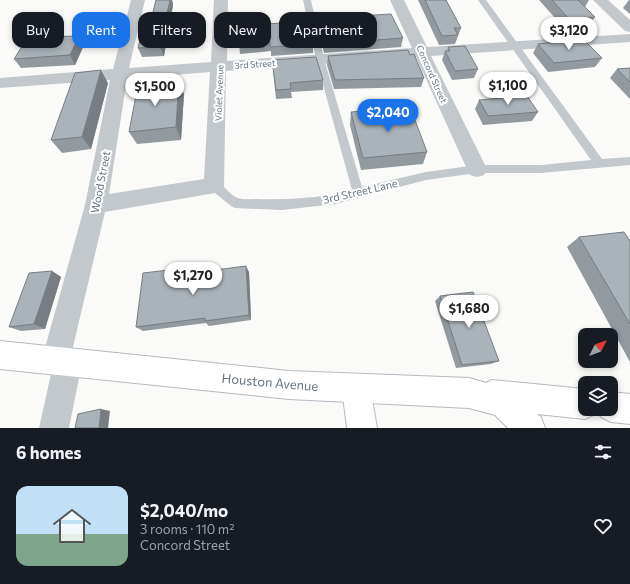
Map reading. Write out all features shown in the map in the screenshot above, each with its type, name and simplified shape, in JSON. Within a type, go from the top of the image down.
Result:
[{"type":"street","name":"Wood Street","points":[[54,428],[61,363],[96,205],[120,73],[138,0]]},
{"type":"street","name":"Violet Avenue","points":[[214,186],[220,67],[221,0]]},
{"type":"street","name":"Concord Street","points":[[397,0],[423,52],[424,59],[477,169]]},
{"type":"street","points":[[600,0],[630,28]]},
{"type":"street","name":"3rd Street","points":[[0,83],[120,73],[630,38]]},
{"type":"street","points":[[96,205],[214,186]]},
{"type":"street","name":"Houston Avenue","points":[[0,355],[61,363],[289,385],[469,393],[504,403],[530,428]]},
{"type":"street","points":[[356,388],[362,428]]},
{"type":"street","points":[[469,393],[578,403]]},
{"type":"street","points":[[618,408],[630,409]]},
{"type":"lane","points":[[307,0],[320,59],[358,192]]},
{"type":"lane","points":[[482,0],[599,164]]},
{"type":"lane","name":"3rd Street Lane","points":[[214,186],[236,203],[282,205],[335,199],[426,176],[477,169],[541,169],[630,160]]},
{"type":"building","points":[[156,0],[170,0],[167,12],[153,12]]},
{"type":"building","points":[[425,0],[446,0],[461,28],[454,28],[458,35],[442,36]]},
{"type":"building","points":[[552,0],[578,0],[595,17],[569,19]]},
{"type":"building","points":[[391,14],[403,38],[377,40],[377,15]]},
{"type":"building","points":[[279,23],[279,46],[271,47],[271,24]]},
{"type":"building","points":[[64,36],[72,36],[72,48],[73,48],[70,55],[14,59],[21,48],[64,48]]},
{"type":"building","points":[[583,39],[602,58],[554,63],[538,44]]},
{"type":"building","points":[[465,46],[478,69],[455,71],[445,51],[450,51],[448,47]]},
{"type":"building","points":[[408,50],[410,55],[414,54],[424,78],[335,80],[328,56]]},
{"type":"building","points":[[316,57],[323,80],[290,83],[291,89],[276,90],[272,60]]},
{"type":"building","points":[[630,68],[630,82],[617,69]]},
{"type":"building","points":[[101,70],[82,137],[51,140],[75,73]]},
{"type":"building","points":[[179,81],[176,127],[129,132],[138,85]]},
{"type":"building","points":[[527,96],[538,112],[488,116],[479,100]]},
{"type":"building","points":[[410,107],[427,152],[363,158],[351,112]]},
{"type":"building","points":[[624,232],[630,241],[630,324],[579,237]]},
{"type":"building","points":[[246,266],[249,315],[205,321],[205,318],[136,327],[143,273],[186,268],[185,274]]},
{"type":"building","points":[[52,271],[34,324],[9,327],[29,273]]},
{"type":"building","points":[[473,292],[499,361],[462,365],[440,296]]},
{"type":"building","points":[[101,409],[99,428],[75,428],[78,414]]}]
